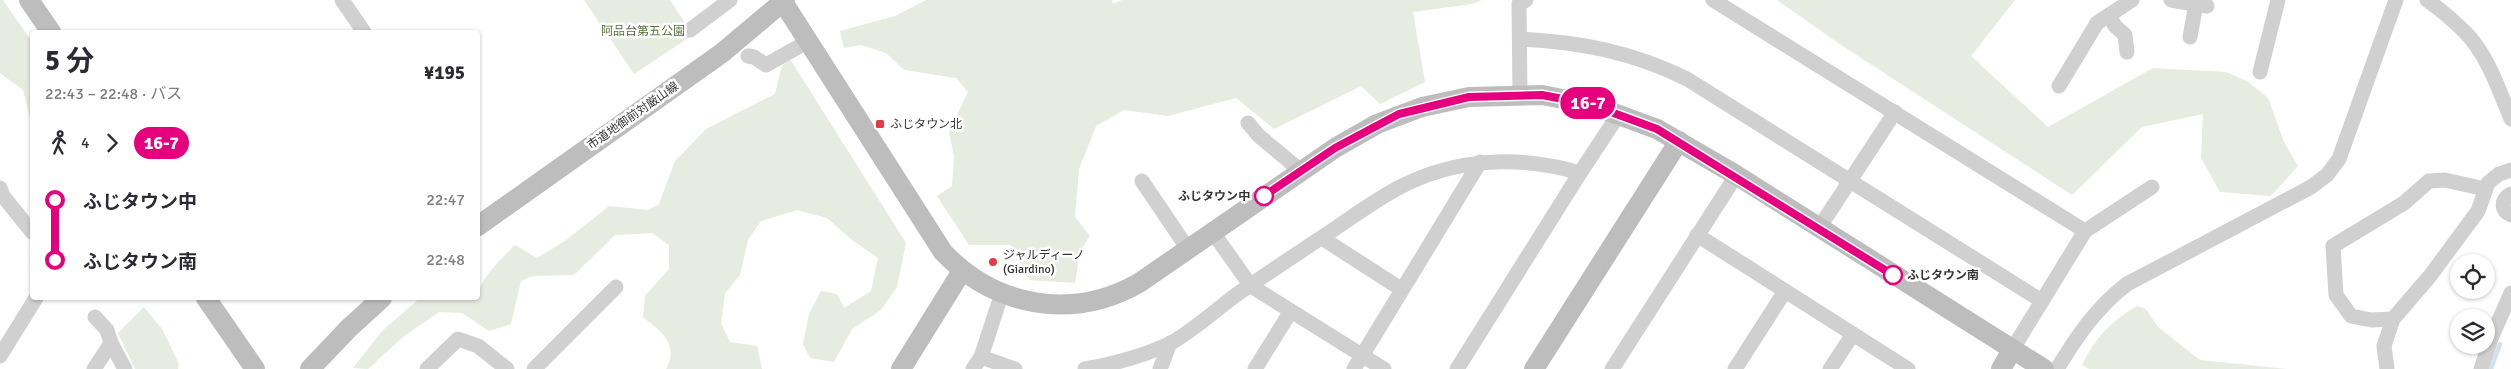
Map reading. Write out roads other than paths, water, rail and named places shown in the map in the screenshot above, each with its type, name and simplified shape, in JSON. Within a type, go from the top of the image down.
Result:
[{"type":"street","points":[[29,0],[50,30]]},
{"type":"street","points":[[342,0],[363,30]]},
{"type":"street","points":[[690,30],[730,0]]},
{"type":"street","points":[[1520,94],[1519,4],[1526,0]]},
{"type":"street","points":[[1713,0],[2086,231]]},
{"type":"street","points":[[2059,86],[2097,23],[2132,0]]},
{"type":"street","points":[[2171,0],[2202,5],[2190,37]]},
{"type":"street","points":[[2260,72],[2278,0]]},
{"type":"street","points":[[2057,369],[2086,322],[2098,308],[2127,284],[2311,187],[2327,175],[2344,149],[2396,0]]},
{"type":"street","points":[[2428,0],[2466,33],[2476,46],[2489,67],[2511,119]]},
{"type":"street","points":[[784,1],[943,252],[962,271],[989,288],[1016,299],[1045,305],[1074,305],[1103,299],[1130,288],[1355,135],[1399,114],[1430,105],[1469,97],[1520,94],[1589,104],[1635,119],[1679,141],[2044,369]]},
{"type":"street","name":"市道地御前対厳山線","points":[[480,225],[722,52],[784,1]]},
{"type":"street","points":[[2109,15],[2115,26],[2125,34],[2127,52]]},
{"type":"street","points":[[1520,39],[1598,47],[1666,68],[1708,91],[2042,302]]},
{"type":"street","points":[[748,56],[754,57],[766,65],[798,46]]},
{"type":"street","points":[[1819,228],[1895,112]]},
{"type":"street","points":[[1248,123],[1259,136],[1301,171]]},
{"type":"street","points":[[1457,369],[1612,123]]},
{"type":"street","points":[[1534,369],[1679,141]]},
{"type":"street","points":[[1086,369],[1115,363],[1170,343],[1251,286],[1401,186],[1441,170],[1480,162],[1525,161],[1580,173]]},
{"type":"street","points":[[1354,369],[1480,162]]},
{"type":"street","points":[[2387,369],[2384,346],[2393,319],[2430,276],[2478,211],[2485,190],[2493,178],[2511,170]]},
{"type":"street","points":[[2393,319],[2372,320],[2351,316],[2336,294],[2333,246],[2404,203],[2429,181],[2445,180],[2485,190]]},
{"type":"street","points":[[1142,181],[1188,249]]},
{"type":"street","points":[[1612,369],[1730,185]]},
{"type":"street","points":[[2001,369],[2086,231],[2152,187]]},
{"type":"street","points":[[2511,194],[2506,196],[2503,205],[2504,209],[2511,215]]},
{"type":"street","points":[[1,195],[30,230]]},
{"type":"street","points":[[1697,235],[1908,369]]},
{"type":"street","points":[[1322,238],[1401,289]]},
{"type":"street","points":[[1219,241],[1251,286],[1384,369]]},
{"type":"street","points":[[901,369],[962,271]]},
{"type":"street","points":[[534,369],[616,287]]},
{"type":"street","points":[[1735,369],[1785,291]]},
{"type":"street","points":[[2481,369],[2492,336],[2511,293]]},
{"type":"street","points":[[0,356],[35,300]]},
{"type":"street","points":[[207,300],[255,369]]},
{"type":"street","points":[[310,369],[349,328],[380,300]]},
{"type":"street","points":[[998,305],[977,363],[1015,369]]},
{"type":"street","points":[[1255,369],[1291,311]]},
{"type":"street","points":[[95,317],[111,332],[125,369]]},
{"type":"street","points":[[94,369],[111,332]]},
{"type":"street","points":[[1830,369],[1853,334]]},
{"type":"street","points":[[427,369],[458,339],[478,346],[507,369]]},
{"type":"street","points":[[1160,369],[1170,343]]},
{"type":"waterway","points":[[2491,369],[2500,344]]},
{"type":"place","name":"ふじタウン北","points":[[880,124]]},
{"type":"place","name":"ふじタウン中","points":[[1264,196]]},
{"type":"place","name":"ジャルディーノ (Giardino)","points":[[993,262]]},
{"type":"place","name":"ふじタウン南","points":[[1893,275]]},
{"type":"park label","name":"阿品台第五公園","points":[[643,31]]}]
